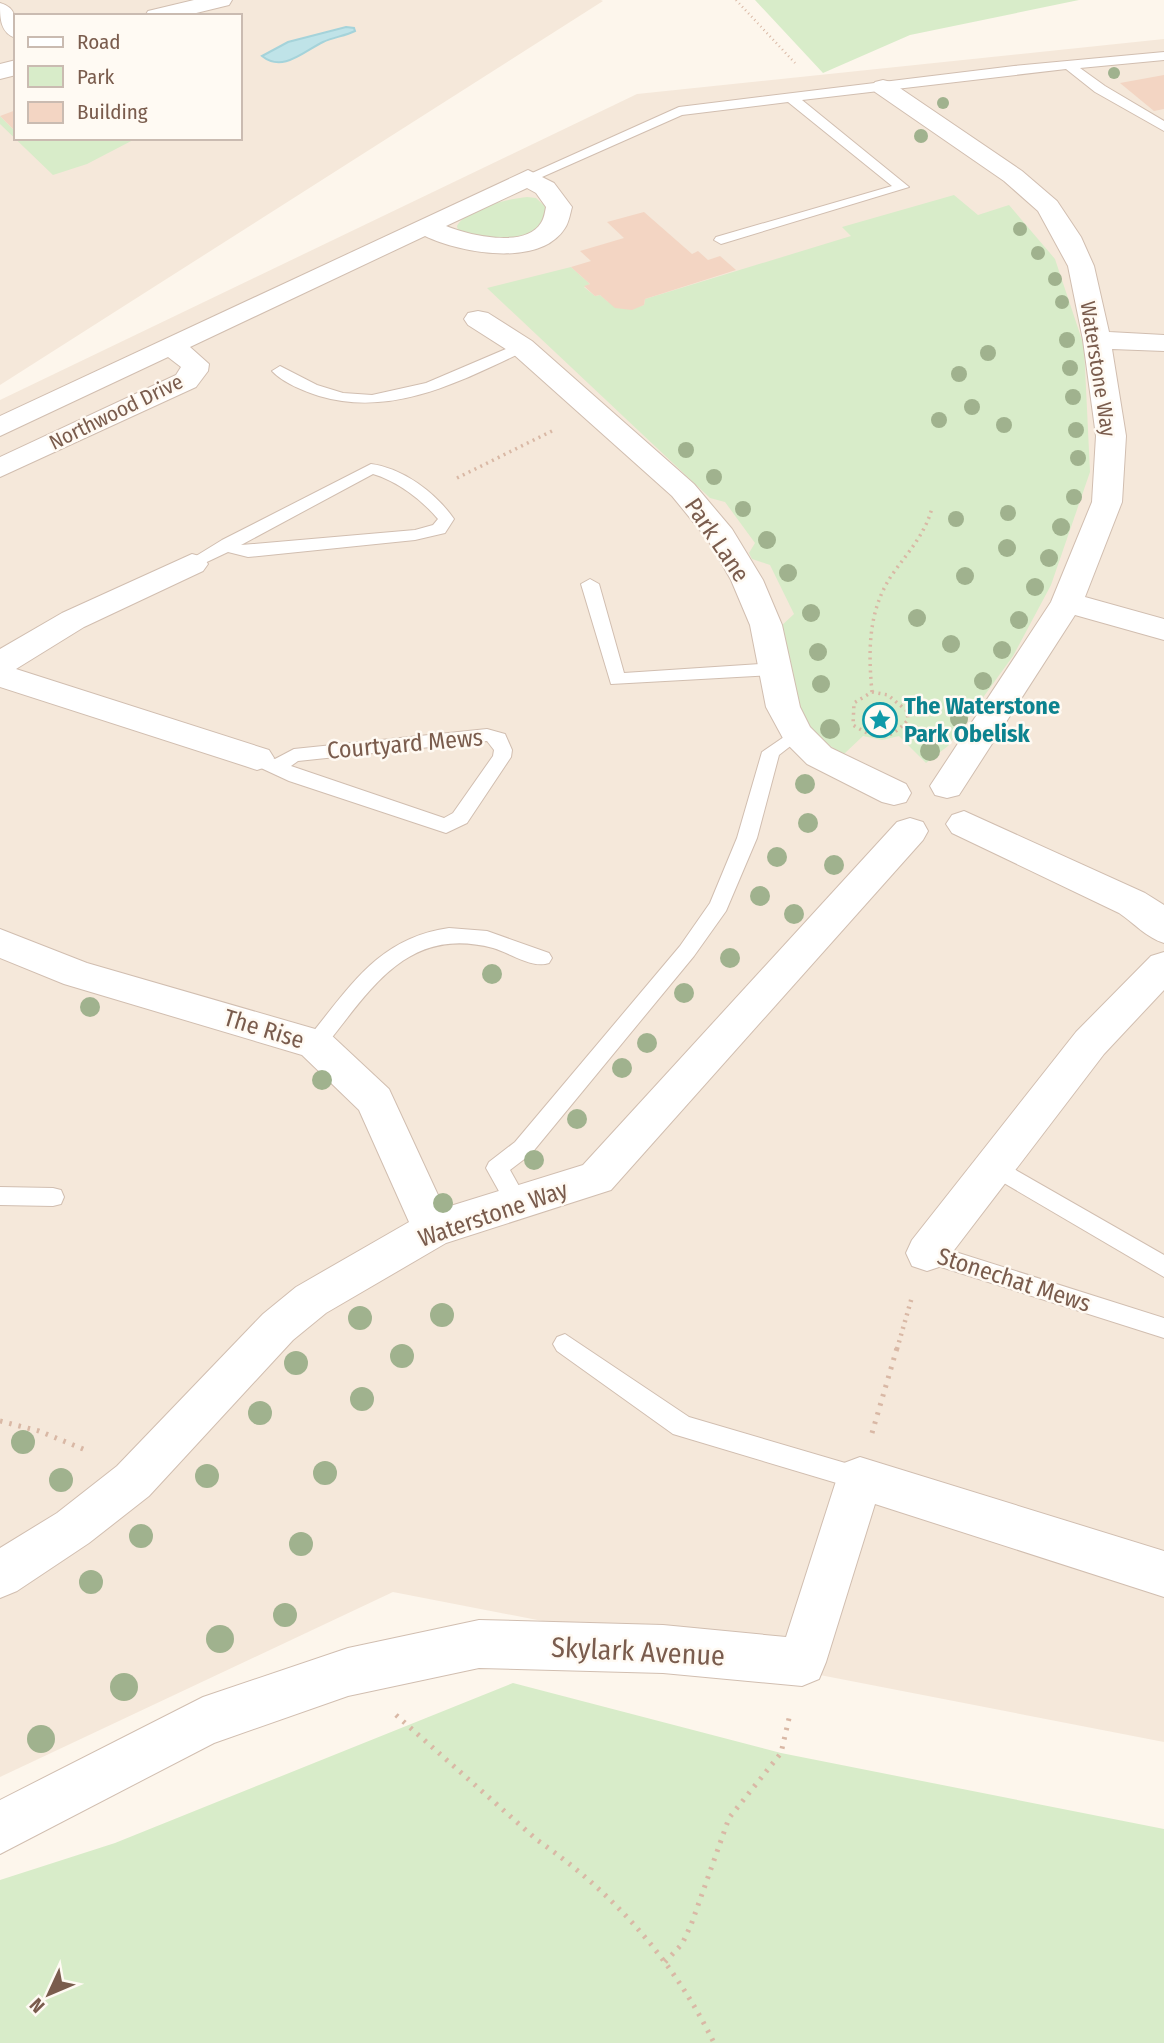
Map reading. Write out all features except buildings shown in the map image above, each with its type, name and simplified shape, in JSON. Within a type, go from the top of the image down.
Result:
[{"type":"street","points":[[164,14],[221,0]]},
{"type":"street","points":[[0,10],[14,28]]},
{"type":"street","name":"Waterstone Way","points":[[883,87],[1013,176],[1048,206],[1068,237],[1081,266],[1097,340],[1111,436],[1107,502],[1067,602],[947,786]]},
{"type":"street","points":[[0,427],[170,345],[425,226],[528,178],[545,188],[559,206],[558,215],[547,234],[537,240],[513,245],[470,243],[445,237],[425,226]]},
{"type":"street","name":"Park Lane","points":[[478,319],[522,347],[683,490],[721,536],[747,580],[766,625],[783,707],[797,734],[819,756],[894,793]]},
{"type":"street","points":[[1097,340],[1164,343]]},
{"type":"street","name":"Northwood Drive","points":[[0,468],[182,384],[196,367],[191,359],[170,345]]},
{"type":"street","points":[[0,664],[73,620],[192,564]]},
{"type":"street","points":[[1067,602],[1164,630]]},
{"type":"street","name":"Courtyard Mews","points":[[0,675],[267,762]]},
{"type":"street","points":[[923,781],[947,786],[957,792],[968,808],[964,824],[957,831],[934,836],[910,831],[893,818],[890,801],[894,793],[902,787],[923,781]]},
{"type":"street","points":[[964,824],[1132,903],[1157,919],[1164,929]]},
{"type":"street","name":"Waterstone Way","points":[[0,1575],[74,1528],[133,1481],[293,1313],[336,1284],[433,1229],[597,1178],[910,831]]},
{"type":"street","name":"The Rise","points":[[0,943],[77,974],[315,1044],[375,1100],[433,1229]]},
{"type":"street","name":"Stonechat Mews","points":[[927,1253],[1090,1043],[1164,966]]},
{"type":"street","points":[[802,1662],[860,1478],[1164,1574]]},
{"type":"street","name":"Skylark Avenue","points":[[0,1828],[203,1722],[348,1672],[479,1644],[663,1649],[802,1662]]},
{"type":"lane","points":[[528,178],[679,111],[1164,56]]},
{"type":"lane","points":[[1069,65],[1100,89],[1164,127]]},
{"type":"lane","points":[[721,240],[902,187],[793,99]]},
{"type":"lane","points":[[280,371],[303,388],[335,399],[369,400],[406,395],[444,382],[522,347]]},
{"type":"lane","points":[[192,564],[228,544],[371,469],[383,470],[422,496],[446,519],[444,525],[435,531],[248,552],[237,550],[228,544]]},
{"type":"lane","points":[[590,584],[617,680],[775,669]]},
{"type":"lane","points":[[518,1203],[497,1168],[523,1148],[540,1128],[687,951],[719,906],[747,838],[771,752],[797,734]]},
{"type":"lane","name":"Courtyard Mews","points":[[487,735],[498,738],[503,750],[502,757],[460,818],[446,826],[296,776],[267,762],[293,755],[487,735]]},
{"type":"lane","points":[[315,1044],[390,958],[417,943],[452,935],[479,935],[542,958]]},
{"type":"lane","points":[[993,1166],[1164,1267]]},
{"type":"lane","points":[[0,1196],[53,1198]]},
{"type":"lane","name":"Stonechat Mews","points":[[927,1253],[1164,1328]]},
{"type":"lane","points":[[565,1344],[682,1426],[860,1478]]},
{"type":"path","points":[[736,0],[824,94]]},
{"type":"path","points":[[422,496],[596,412]]},
{"type":"path","points":[[872,692],[868,660],[872,623],[880,593],[918,547],[928,527],[932,508]]},
{"type":"path","points":[[872,692],[888,695],[907,711],[908,720],[895,734],[873,737],[853,725],[850,713],[854,702],[861,695],[872,692]]},
{"type":"path","points":[[860,1478],[899,1335],[927,1253]]},
{"type":"path","points":[[0,1421],[39,1431],[86,1449],[113,1472],[133,1481]]},
{"type":"path","points":[[665,1962],[681,1944],[691,1925],[729,1818],[781,1753],[802,1662]]},
{"type":"path","points":[[348,1672],[537,1839],[573,1864],[665,1962],[696,2008],[714,2043]]},
{"type":"shaded area","points":[[0,0],[603,1],[0,385]]},
{"type":"shaded area","points":[[1164,39],[1164,1742],[393,1592],[0,1777],[0,400],[637,94]]},
{"type":"green space","points":[[755,0],[1079,0],[910,35],[823,73]]},
{"type":"green space","points":[[0,116],[14,130],[14,137],[0,124]]},
{"type":"green space","points":[[17,140],[133,140],[87,164],[53,175]]},
{"type":"green space","points":[[954,195],[978,215],[1009,205],[1055,259],[1084,346],[1090,472],[1051,585],[1013,656],[948,746],[926,763],[899,736],[882,740],[863,736],[844,754],[814,731],[797,700],[780,627],[794,614],[770,565],[752,559],[749,553],[755,543],[725,502],[710,498],[487,288],[571,267],[590,284],[584,287],[595,296],[600,295],[620,308],[637,307],[644,305],[645,299],[851,236],[842,227]]},
{"type":"green space","points":[[527,197],[536,198],[550,211],[541,226],[529,235],[498,240],[458,231],[457,226],[462,220],[478,209]]},
{"type":"green space","points":[[513,1683],[781,1753],[1164,1829],[1164,2043],[0,2043],[0,1880],[115,1843]]},
{"type":"water","points":[[346,27],[354,28],[355,31],[323,42],[293,59],[278,62],[262,56],[288,42]]},
{"type":"place","name":"The Waterstone Park Obelisk","points":[[880,720]]}]
